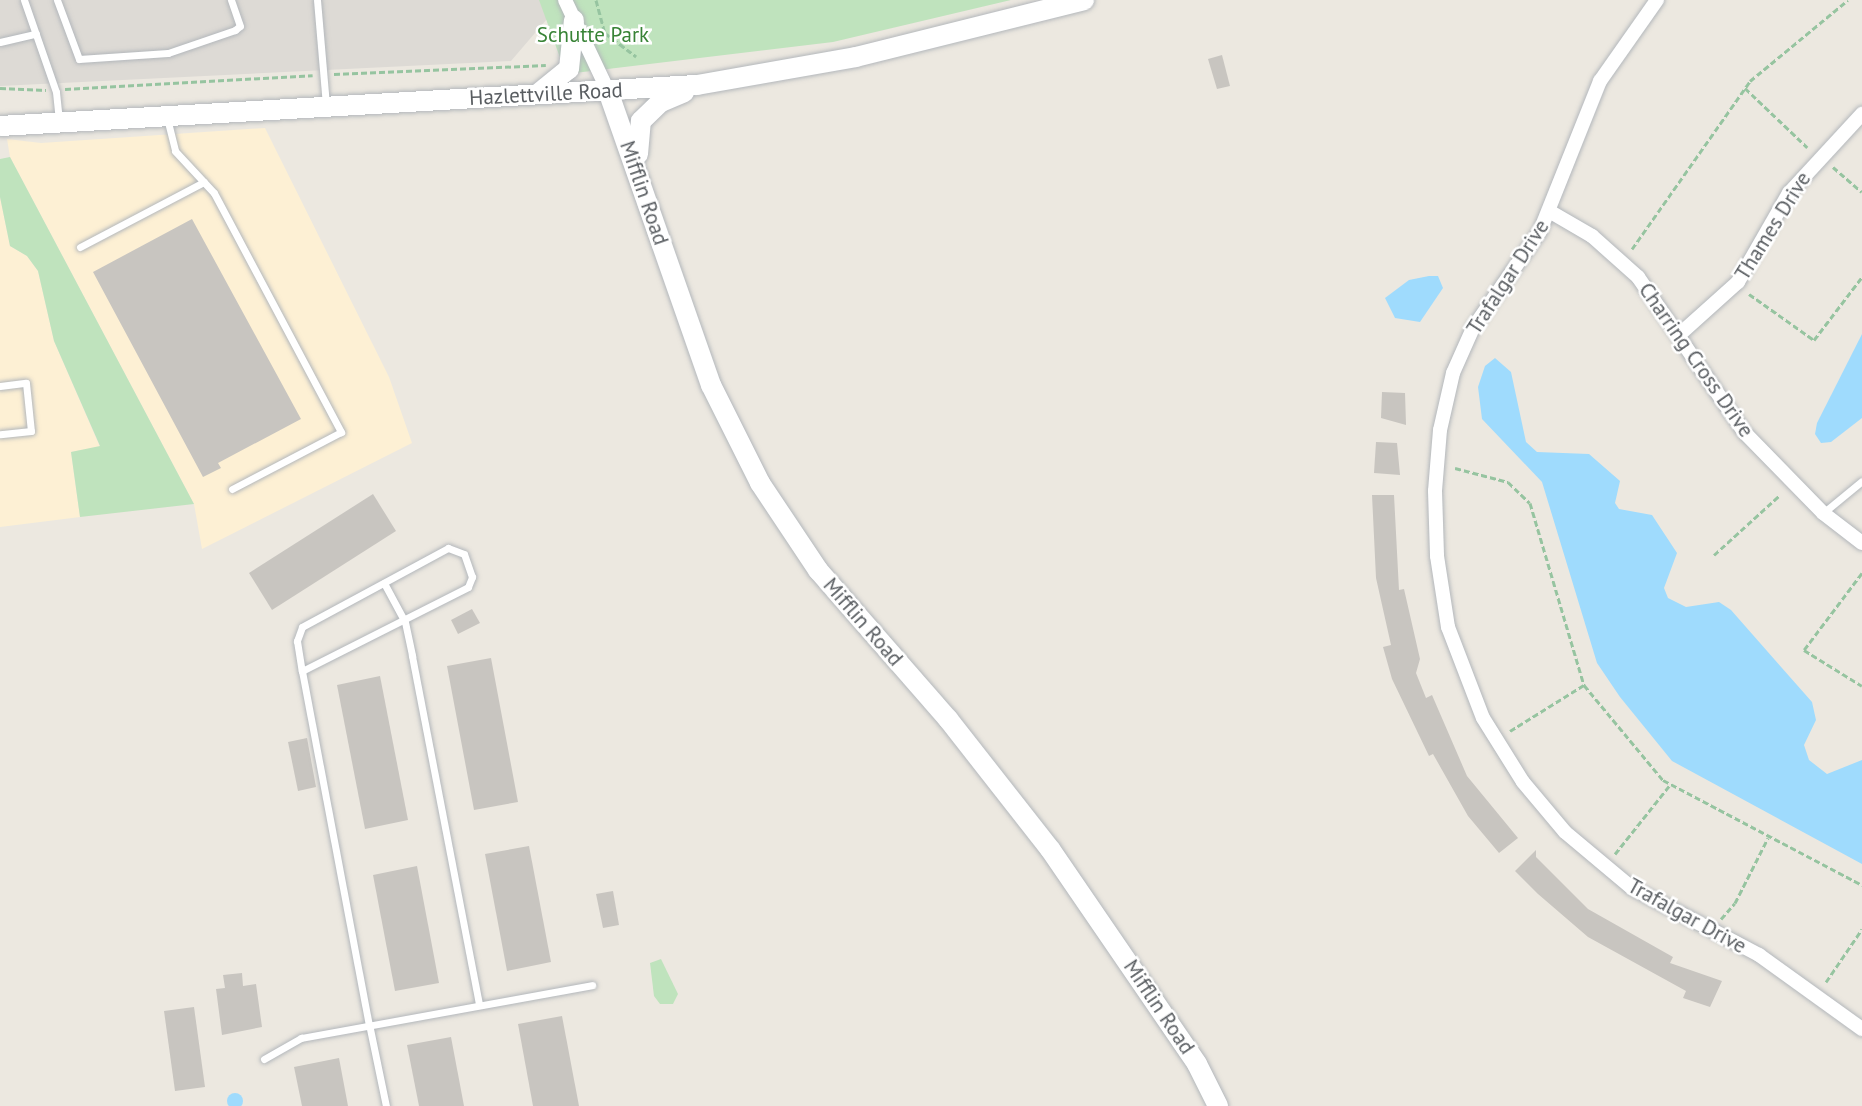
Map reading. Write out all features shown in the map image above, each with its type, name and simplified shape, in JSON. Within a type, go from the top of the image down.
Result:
[{"type":"main road","name":"Hazlettville Road","points":[[0,126],[326,104],[534,95],[706,84],[856,57],[1084,0]]},
{"type":"main road","points":[[534,95],[557,83],[570,67],[574,20]]},
{"type":"main road","points":[[640,181],[636,139],[641,121],[661,102],[706,84]]},
{"type":"main road","name":"Mifflin Road","points":[[608,91],[711,385],[775,507],[818,570],[948,719],[1050,849],[1197,1064],[1218,1104]]},
{"type":"street","points":[[565,0],[608,91]]},
{"type":"street","name":"Trafalgar Drive","points":[[1657,0],[1600,81],[1550,211],[1473,328],[1446,399],[1435,523],[1441,589],[1458,661],[1504,754],[1543,808],[1584,850],[1632,888],[1788,974],[1862,1029]]},
{"type":"street","name":"Thames Drive","points":[[1680,334],[1738,282],[1789,193],[1862,114]]},
{"type":"street","name":"Charring Cross Drive","points":[[1550,211],[1617,255],[1660,301],[1745,434],[1822,513],[1862,543]]},
{"type":"lane","points":[[24,0],[55,89],[59,122]]},
{"type":"lane","points":[[57,0],[79,59],[168,53],[235,30],[240,26],[231,0]]},
{"type":"lane","points":[[317,0],[326,104]]},
{"type":"lane","points":[[0,42],[36,34]]},
{"type":"lane","points":[[167,115],[175,151],[204,182],[341,432],[232,489]]},
{"type":"lane","points":[[80,247],[204,182]]},
{"type":"lane","points":[[0,386],[26,383],[31,431],[0,434]]},
{"type":"lane","points":[[1822,513],[1862,481]]},
{"type":"lane","points":[[302,671],[405,622],[468,587],[471,564],[464,554],[448,548],[302,627],[297,641],[302,671],[369,1024],[386,1106]]},
{"type":"lane","points":[[384,583],[405,622],[479,1004]]},
{"type":"lane","points":[[264,1059],[301,1038],[592,985]]},
{"type":"path","points":[[596,0],[605,33],[636,56]]},
{"type":"path","points":[[1632,249],[1745,88],[1848,0]]},
{"type":"path","points":[[350,74],[551,65]]},
{"type":"path","points":[[0,88],[55,89],[300,76]]},
{"type":"path","points":[[1745,88],[1807,147]]},
{"type":"path","points":[[1833,167],[1862,192]]},
{"type":"path","points":[[1749,294],[1814,340],[1862,277]]},
{"type":"path","points":[[1455,468],[1508,482],[1530,503],[1584,685],[1669,786],[1862,885]]},
{"type":"path","points":[[1714,555],[1780,495]]},
{"type":"path","points":[[1862,573],[1804,650],[1862,686]]},
{"type":"path","points":[[1510,731],[1584,685]]},
{"type":"path","points":[[1615,854],[1669,786]]},
{"type":"path","points":[[1721,919],[1735,903],[1768,838]]},
{"type":"path","points":[[1826,982],[1862,929]]},
{"type":"shaded area","points":[[0,0],[547,0],[553,12],[511,61],[0,86]]},
{"type":"shaded area","points":[[265,128],[389,377],[412,443],[202,549],[194,504],[10,157],[7,139],[41,143]]},
{"type":"shaded area","points":[[0,197],[10,246],[27,256],[38,271],[54,341],[100,447],[71,452],[80,517],[0,527]]},
{"type":"green space","name":"Schutte Park","points":[[539,0],[1011,0],[833,42],[566,74]]},
{"type":"green space","points":[[10,157],[194,504],[80,517],[71,452],[100,446],[54,341],[38,271],[27,256],[10,246],[0,197],[0,159]]},
{"type":"green space","points":[[661,959],[678,994],[673,1004],[660,1004],[654,996],[650,963]]},
{"type":"water","points":[[1438,276],[1443,288],[1420,322],[1395,318],[1385,298],[1409,280]]},
{"type":"water","points":[[1862,334],[1862,418],[1831,442],[1821,443],[1815,434],[1817,423]]},
{"type":"water","points":[[1495,358],[1511,372],[1526,442],[1537,452],[1589,454],[1620,481],[1615,503],[1619,509],[1652,515],[1677,553],[1664,588],[1668,598],[1686,607],[1719,602],[1731,610],[1812,702],[1816,720],[1804,745],[1809,760],[1827,774],[1862,760],[1862,864],[1672,761],[1620,697],[1597,663],[1542,482],[1482,419],[1478,387],[1485,366]]},
{"type":"water","points":[[232,1093],[238,1093],[243,1101],[241,1107],[232,1109],[227,1104],[227,1098]]},
{"type":"building","points":[[1222,55],[1230,86],[1217,89],[1208,59]]},
{"type":"building","points":[[192,219],[301,419],[218,463],[221,468],[203,477],[93,272]]},
{"type":"building","points":[[1382,392],[1405,393],[1406,425],[1381,418]]},
{"type":"building","points":[[1376,442],[1397,443],[1400,475],[1374,473]]},
{"type":"building","points":[[373,494],[396,531],[272,610],[249,573]]},
{"type":"building","points":[[1372,495],[1394,495],[1399,590],[1404,589],[1420,659],[1416,673],[1426,698],[1432,695],[1467,776],[1518,838],[1499,853],[1468,816],[1433,754],[1429,756],[1392,679],[1383,647],[1391,645],[1376,578]]},
{"type":"building","points":[[472,609],[480,623],[458,634],[451,620]]},
{"type":"building","points":[[491,658],[518,802],[474,810],[447,666]]},
{"type":"building","points":[[380,676],[408,820],[365,829],[337,685]]},
{"type":"building","points":[[307,738],[316,787],[298,791],[288,742]]},
{"type":"building","points":[[529,846],[551,962],[507,971],[485,854]]},
{"type":"building","points":[[1536,850],[1536,857],[1588,909],[1673,957],[1670,963],[1722,981],[1710,1007],[1683,998],[1686,991],[1588,937],[1538,894],[1515,871]]},
{"type":"building","points":[[417,866],[439,983],[395,991],[373,875]]},
{"type":"building","points":[[613,891],[619,925],[603,928],[596,894]]},
{"type":"building","points":[[242,973],[243,986],[256,984],[262,1027],[222,1035],[216,989],[225,988],[223,975]]},
{"type":"building","points":[[194,1007],[205,1087],[175,1091],[164,1011]]},
{"type":"building","points":[[562,1016],[579,1106],[533,1106],[518,1024]]},
{"type":"building","points":[[451,1037],[464,1106],[419,1106],[407,1045]]},
{"type":"building","points":[[339,1058],[348,1106],[302,1106],[294,1067]]}]
